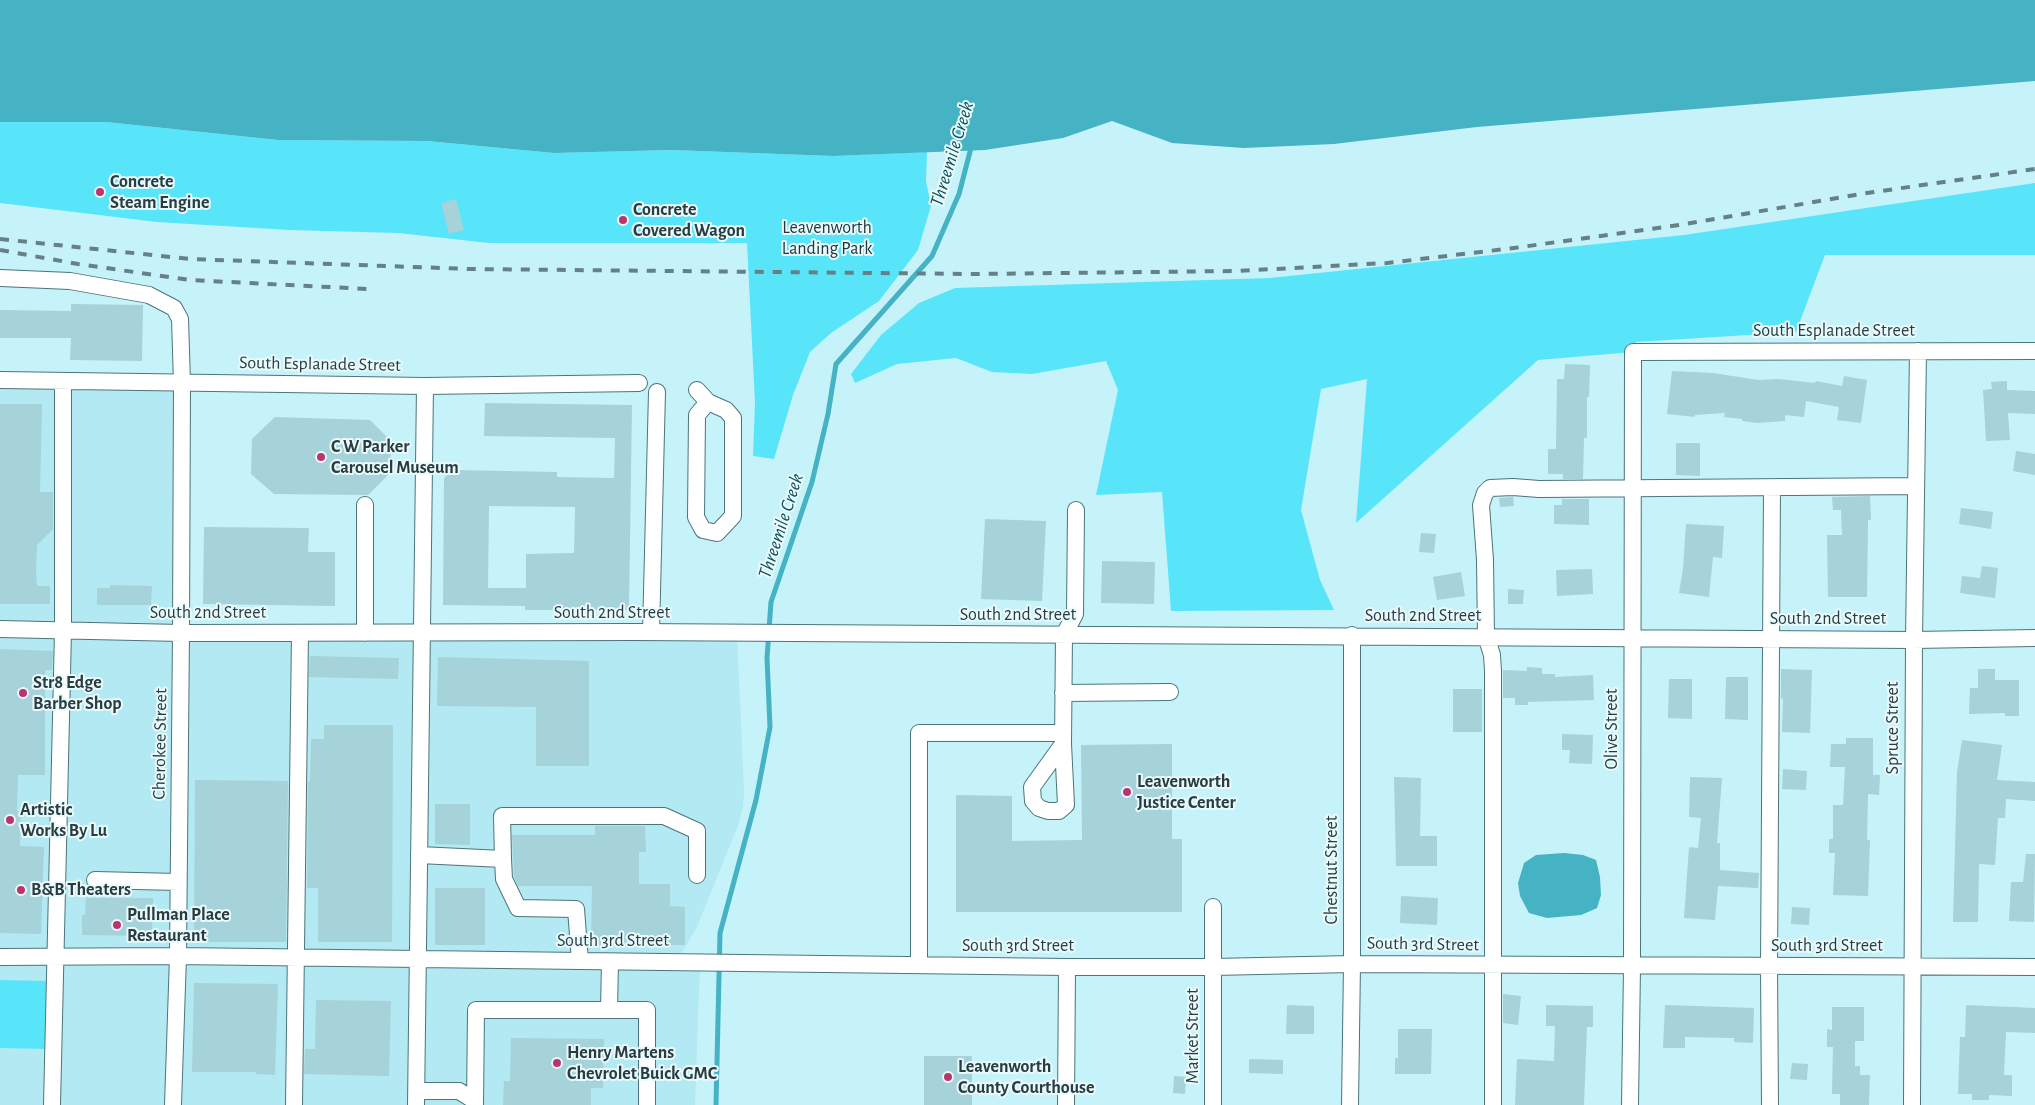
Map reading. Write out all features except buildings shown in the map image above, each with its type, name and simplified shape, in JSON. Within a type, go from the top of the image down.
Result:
[{"type":"street","name":"Cherokee Street","points":[[0,278],[70,280],[149,295],[174,308],[181,328],[178,956],[173,1105]]},
{"type":"street","name":"Spruce Street","points":[[1912,1105],[1914,640],[1918,351]]},
{"type":"street","name":"South Esplanade Street","points":[[1633,352],[2035,351]]},
{"type":"street","name":"Olive Street","points":[[1630,1105],[1633,352]]},
{"type":"street","name":"South Esplanade Street","points":[[0,380],[425,386],[639,383]]},
{"type":"street","points":[[52,1105],[63,630],[64,381]]},
{"type":"street","points":[[425,386],[416,1098],[459,1091],[474,1104]]},
{"type":"street","points":[[651,632],[658,392]]},
{"type":"street","points":[[702,396],[726,410],[733,418],[733,516],[717,533],[703,530],[696,517],[697,415],[702,396]]},
{"type":"street","points":[[1492,1105],[1493,965],[1491,841],[1493,671],[1492,656],[1486,636],[1486,569],[1481,506],[1484,493],[1490,488],[1513,487],[1539,489],[1916,486]]},
{"type":"street","points":[[1770,1105],[1772,488]]},
{"type":"street","points":[[364,505],[365,633]]},
{"type":"street","points":[[919,965],[919,733],[1063,738],[1064,635],[1075,614],[1076,510]]},
{"type":"street","name":"South 2nd Street","points":[[0,629],[181,633],[422,634],[651,632],[1914,640],[2035,638]]},
{"type":"street","points":[[294,1105],[300,633]]},
{"type":"street","name":"Chestnut Street","points":[[1350,1105],[1352,636]]},
{"type":"street","points":[[1063,694],[1170,692]]},
{"type":"street","points":[[580,961],[576,910],[518,908],[504,879],[502,816],[664,816],[697,831],[697,875]]},
{"type":"street","points":[[419,855],[503,859]]},
{"type":"street","points":[[95,880],[178,882]]},
{"type":"street","name":"Market Street","points":[[1213,907],[1213,1105]]},
{"type":"street","name":"South 3rd Street","points":[[0,957],[178,956],[1067,967],[1213,967],[1352,964],[1632,967],[2035,967]]},
{"type":"street","points":[[609,1010],[610,962]]},
{"type":"street","points":[[1066,1105],[1067,967]]},
{"type":"street","points":[[474,1104],[476,1010],[647,1010],[647,1105]]},
{"type":"shaded area","points":[[0,0],[2035,0],[2035,81],[1477,127],[1334,144],[1244,148],[1172,143],[1112,121],[1063,138],[985,150],[833,156],[672,150],[554,153],[427,141],[278,140],[106,122],[0,122]]},
{"type":"shaded area","points":[[0,380],[182,383],[181,633],[737,633],[743,806],[738,826],[696,929],[676,961],[700,962],[695,1105],[0,1105]]},
{"type":"shaded area","points":[[1564,853],[1583,855],[1596,860],[1600,877],[1601,895],[1597,908],[1581,915],[1547,918],[1529,913],[1520,896],[1518,883],[1524,863],[1536,855]]},
{"type":"green space","name":"Leavenworth Landing Park","points":[[0,122],[106,122],[278,140],[427,141],[554,153],[672,150],[833,156],[927,152],[926,181],[931,206],[918,250],[879,301],[831,333],[810,352],[793,395],[774,459],[753,456],[755,403],[747,243],[489,243],[398,233],[289,230],[157,222],[0,203]]},
{"type":"green space","points":[[2035,183],[2035,255],[1825,255],[1796,332],[1636,342],[1633,352],[1538,360],[1356,523],[1367,379],[1321,389],[1301,510],[1320,580],[1334,610],[1171,611],[1162,492],[1096,495],[1118,390],[1106,361],[1032,374],[992,372],[956,358],[897,364],[855,383],[851,374],[881,335],[919,303],[955,288],[1270,278],[1684,235]]},
{"type":"green space","points":[[0,980],[50,981],[50,1049],[0,1048]]},
{"type":"waterway","name":"Threemile Creek","points":[[716,1105],[720,933],[756,800],[770,727],[767,658],[771,602],[812,482],[828,414],[836,364],[932,256],[959,194],[972,144]]},
{"type":"railway","points":[[0,239],[190,259],[470,269],[974,274],[1237,271],[1387,263],[1514,248],[1679,225],[1867,193],[2035,169]]},
{"type":"railway","points":[[0,250],[78,264],[190,280],[368,289]]},
{"type":"place","name":"Concrete Steam Engine","points":[[100,192]]},
{"type":"place","name":"Concrete Covered Wagon","points":[[623,220]]},
{"type":"place","name":"C W Parker Carousel Museum","points":[[321,457]]},
{"type":"place","name":"Str8 Edge Barber Shop","points":[[23,693]]},
{"type":"place","name":"Leavenworth Justice Center","points":[[1127,792]]},
{"type":"place","name":"Artistic Works By Lu","points":[[10,820]]},
{"type":"place","name":"B&B Theaters","points":[[21,890]]},
{"type":"place","name":"Pullman Place Restaurant","points":[[117,925]]},
{"type":"place","name":"Henry Martens Chevrolet Buick GMC","points":[[557,1063]]},
{"type":"place","name":"Leavenworth County Courthouse","points":[[948,1077]]}]
